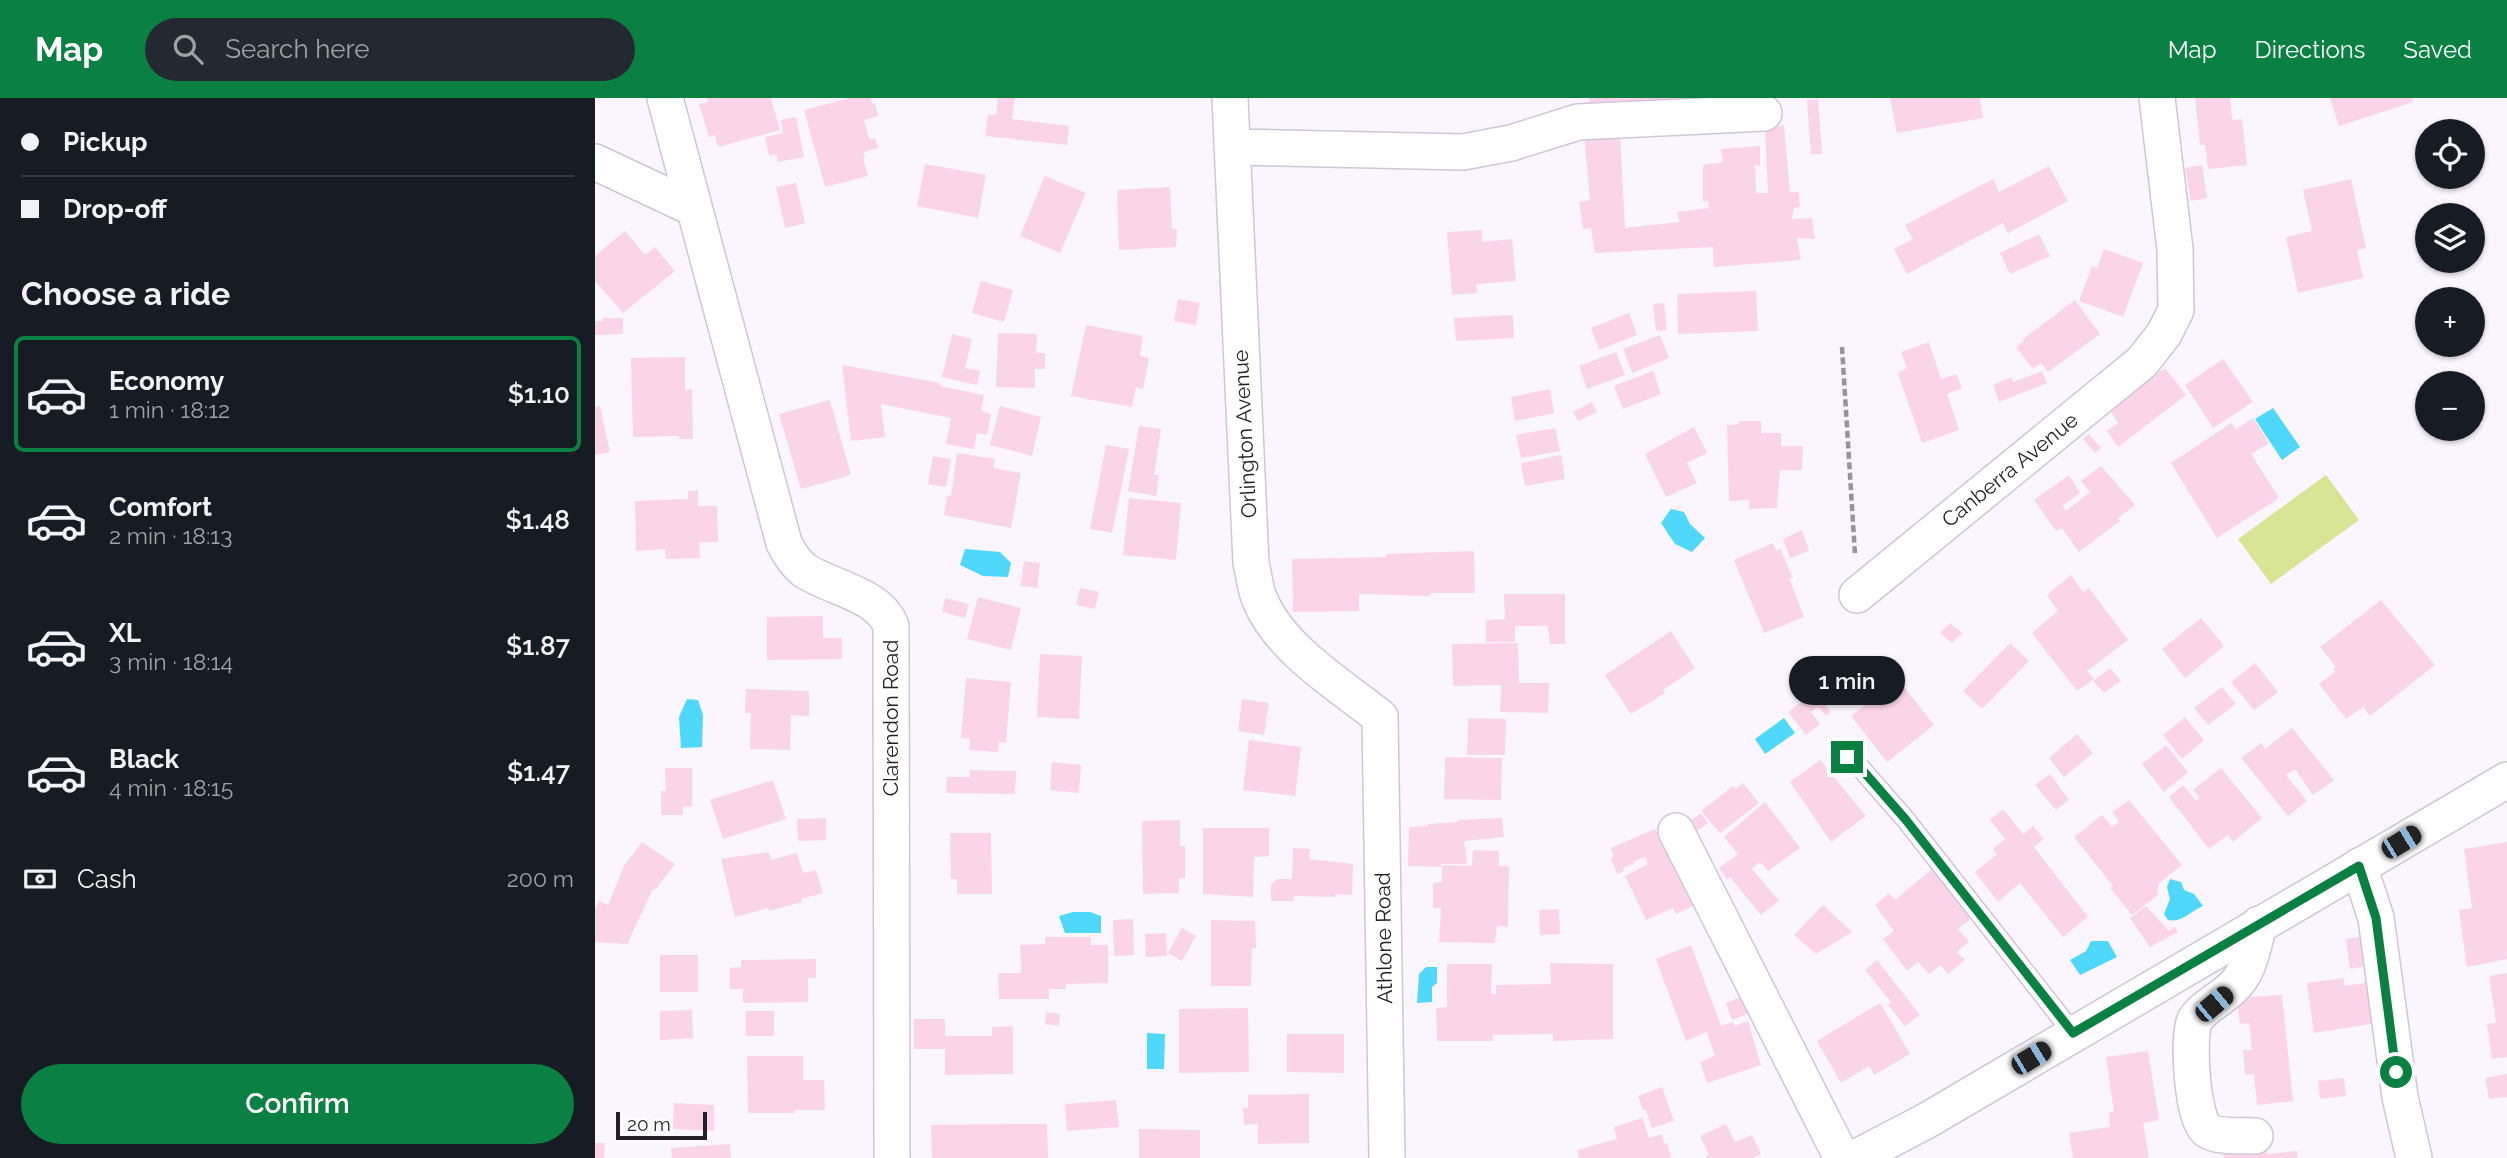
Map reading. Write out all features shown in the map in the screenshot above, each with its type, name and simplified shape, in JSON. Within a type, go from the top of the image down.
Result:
[{"type":"street","name":"Clarendon Road","points":[[665,98],[784,543],[804,570],[873,605],[886,614],[891,626],[892,1158]]},
{"type":"street","name":"Orlington Avenue","points":[[1230,98],[1251,563],[1259,599],[1274,627],[1295,648],[1380,717]]},
{"type":"street","name":"Canberra Avenue","points":[[1857,595],[2142,362],[2164,334],[2176,310],[2177,285],[2168,177],[2157,98]]},
{"type":"street","points":[[1232,147],[1463,152],[1511,143],[1578,122],[1764,113]]},
{"type":"street","points":[[595,162],[693,208]]},
{"type":"street","name":"Athlone Road","points":[[1380,717],[1387,1158]]},
{"type":"street","points":[[1855,1158],[1926,1121],[2507,780]]},
{"type":"street","points":[[1675,831],[1842,1158]]},
{"type":"street","points":[[2359,866],[2376,918],[2400,1097],[2414,1158]]},
{"type":"street","points":[[2255,1136],[2214,1133],[2201,1125],[2195,1104],[2192,1037],[2196,1018],[2233,988],[2246,971],[2259,925]]},
{"type":"lane","points":[[1837,756],[1847,757],[1858,765],[1906,820],[2073,1033]]},
{"type":"path","points":[[1842,346],[1857,595]]},
{"type":"green space","points":[[2326,475],[2359,520],[2271,584],[2238,539]]},
{"type":"water","points":[[2273,408],[2300,447],[2282,460],[2255,419]]},
{"type":"water","points":[[1671,509],[1684,512],[1690,524],[1705,538],[1692,552],[1675,544],[1661,523]]},
{"type":"water","points":[[965,549],[1000,552],[1011,563],[1008,577],[983,576],[960,565]]},
{"type":"water","points":[[687,699],[698,700],[703,715],[702,747],[681,748],[679,717]]},
{"type":"water","points":[[1784,718],[1795,733],[1765,754],[1755,739]]},
{"type":"water","points":[[2170,879],[2181,882],[2184,890],[2194,894],[2203,906],[2182,918],[2168,920],[2164,914],[2170,899],[2167,887]]},
{"type":"water","points":[[1073,912],[1090,912],[1101,916],[1101,933],[1065,933],[1059,916]]},
{"type":"water","points":[[2091,941],[2108,941],[2117,957],[2080,975],[2070,960],[2086,951]]},
{"type":"water","points":[[1426,967],[1437,967],[1437,983],[1432,987],[1432,1002],[1417,1003],[1419,974]]},
{"type":"water","points":[[1147,1033],[1165,1034],[1164,1069],[1147,1069]]},
{"type":"building","points":[[707,98],[771,98],[780,130],[718,147],[715,135],[709,137],[699,104],[708,102]]},
{"type":"building","points":[[850,98],[871,98],[872,104],[875,103],[878,116],[864,120],[869,139],[875,138],[878,148],[864,152],[868,176],[825,187],[804,110]]},
{"type":"building","points":[[998,98],[1015,98],[1012,119],[1069,126],[1067,145],[985,136],[988,115],[996,115]]},
{"type":"building","points":[[1589,98],[1715,98],[1589,108]]},
{"type":"building","points":[[1890,98],[1980,98],[1983,118],[1897,133]]},
{"type":"building","points":[[2195,98],[2230,98],[2232,120],[2242,119],[2247,165],[2208,169],[2205,145],[2200,145]]},
{"type":"building","points":[[2330,98],[2412,98],[2413,102],[2339,126]]},
{"type":"building","points":[[1818,99],[1822,154],[1811,154],[1807,100]]},
{"type":"building","points":[[796,117],[804,157],[778,162],[776,154],[769,156],[765,137],[783,133],[781,120]]},
{"type":"building","points":[[1784,125],[1790,192],[1799,192],[1800,207],[1794,208],[1792,219],[1812,218],[1815,239],[1797,238],[1801,260],[1714,267],[1713,247],[1595,253],[1591,228],[1583,229],[1579,202],[1590,200],[1584,134],[1620,132],[1625,228],[1679,222],[1677,212],[1709,208],[1708,201],[1703,201],[1703,165],[1723,162],[1721,149],[1760,146],[1760,166],[1755,165],[1756,193],[1768,193],[1765,130]]},
{"type":"building","points":[[925,164],[986,175],[978,218],[917,206]]},
{"type":"building","points":[[2202,165],[2207,198],[2191,201],[2185,168]]},
{"type":"building","points":[[2049,166],[2068,201],[2008,233],[2003,223],[1907,274],[1894,249],[1913,239],[1905,225],[1993,179],[1999,192]]},
{"type":"building","points":[[1045,176],[1086,193],[1060,253],[1020,236]]},
{"type":"building","points":[[2351,179],[2366,248],[2357,250],[2363,278],[2298,293],[2286,237],[2312,231],[2303,190]]},
{"type":"building","points":[[796,183],[805,223],[785,228],[776,187]]},
{"type":"building","points":[[1170,187],[1172,229],[1177,229],[1176,247],[1119,250],[1117,190]]},
{"type":"building","points":[[1482,230],[1482,242],[1512,239],[1516,281],[1476,284],[1477,293],[1452,295],[1447,232]]},
{"type":"building","points":[[625,231],[645,255],[655,247],[675,271],[623,313],[595,281],[595,256]]},
{"type":"building","points":[[2039,234],[2050,256],[2010,274],[2000,253]]},
{"type":"building","points":[[2104,249],[2143,263],[2123,317],[2079,301],[2092,266],[2097,268]]},
{"type":"building","points":[[981,281],[1013,290],[1004,322],[972,313]]},
{"type":"building","points":[[1756,291],[1758,331],[1678,334],[1677,294]]},
{"type":"building","points":[[1178,299],[1200,303],[1196,325],[1174,321]]},
{"type":"building","points":[[2075,300],[2100,334],[2048,372],[2041,363],[2033,369],[2016,347]]},
{"type":"building","points":[[1664,303],[1667,330],[1656,331],[1653,304]]},
{"type":"building","points":[[1629,313],[1637,335],[1599,350],[1591,328]]},
{"type":"building","points":[[1513,315],[1514,338],[1456,341],[1454,318]]},
{"type":"building","points":[[603,318],[623,318],[623,334],[595,335],[595,321],[603,321]]},
{"type":"building","points":[[1086,325],[1143,336],[1140,356],[1149,358],[1143,389],[1136,387],[1132,407],[1071,396]]},
{"type":"building","points":[[998,333],[1037,334],[1036,353],[1045,353],[1045,369],[1035,369],[1035,388],[996,387]]},
{"type":"building","points":[[952,334],[972,339],[965,368],[980,371],[977,385],[942,377]]},
{"type":"building","points":[[1660,335],[1669,358],[1632,373],[1623,349]]},
{"type":"building","points":[[1929,342],[1941,379],[1956,374],[1962,388],[1947,394],[1959,430],[1922,443],[1898,373],[1907,368],[1901,352]]},
{"type":"building","points":[[1616,352],[1625,375],[1587,389],[1579,366]]},
{"type":"building","points":[[685,357],[685,390],[692,389],[693,439],[679,439],[679,436],[633,437],[631,358]]},
{"type":"building","points":[[2223,359],[2253,402],[2213,428],[2185,385]]},
{"type":"building","points":[[842,365],[940,383],[940,386],[984,395],[981,411],[991,414],[987,435],[977,433],[974,449],[946,444],[951,418],[881,404],[885,437],[851,441]]},
{"type":"building","points":[[2165,368],[2186,395],[2118,447],[2107,431],[2118,423],[2109,409]]},
{"type":"building","points":[[1653,371],[1661,394],[1623,409],[1614,386]]},
{"type":"building","points":[[2042,371],[2047,383],[1999,402],[1993,385],[2012,377],[2013,382]]},
{"type":"building","points":[[1550,389],[1554,413],[1515,421],[1511,397]]},
{"type":"building","points":[[830,400],[851,475],[801,489],[779,414]]},
{"type":"building","points":[[1592,402],[1597,412],[1578,421],[1573,412]]},
{"type":"building","points":[[600,406],[610,452],[595,455],[595,407]]},
{"type":"building","points":[[1000,406],[1041,417],[1032,456],[990,445]]},
{"type":"building","points":[[2253,418],[2269,443],[2251,454],[2279,498],[2217,538],[2171,463],[2231,423],[2236,429]]},
{"type":"building","points":[[1739,421],[1761,421],[1761,433],[1781,433],[1781,446],[1803,446],[1802,470],[1780,470],[1777,508],[1749,509],[1749,500],[1729,501],[1727,425],[1739,424]]},
{"type":"building","points":[[1139,426],[1161,429],[1154,475],[1159,475],[1156,496],[1128,491]]},
{"type":"building","points":[[1694,427],[1707,453],[1687,463],[1697,483],[1666,497],[1645,454]]},
{"type":"building","points":[[1555,428],[1560,451],[1521,458],[1516,435]]},
{"type":"building","points":[[2089,434],[2101,448],[2095,453],[2083,439]]},
{"type":"building","points":[[1106,445],[1129,449],[1112,533],[1090,529]]},
{"type":"building","points":[[957,453],[995,459],[993,468],[1021,473],[1011,528],[944,515],[947,496],[951,496]]},
{"type":"building","points":[[1561,455],[1565,479],[1525,486],[1521,463]]},
{"type":"building","points":[[933,456],[951,459],[946,487],[928,484]]},
{"type":"building","points":[[2101,466],[2135,505],[2118,518],[2120,521],[2079,552],[2062,528],[2056,531],[2034,500],[2069,475],[2080,493],[2062,506],[2066,511],[2090,492],[2081,481]]},
{"type":"building","points":[[698,490],[698,506],[717,506],[718,542],[699,542],[700,558],[666,559],[665,549],[636,551],[635,501],[688,499],[688,491]]},
{"type":"building","points":[[1129,498],[1181,503],[1176,560],[1123,555]]},
{"type":"building","points":[[1802,530],[1809,551],[1790,558],[1783,539]]},
{"type":"building","points":[[1773,543],[1777,552],[1780,548],[1793,578],[1789,578],[1804,617],[1764,633],[1734,560]]},
{"type":"building","points":[[1474,551],[1475,593],[1431,593],[1430,596],[1359,594],[1359,611],[1293,612],[1292,559],[1386,557],[1386,554]]},
{"type":"building","points":[[1024,561],[1040,563],[1037,588],[1020,586]]},
{"type":"building","points":[[2071,575],[2083,592],[2089,588],[2128,640],[2087,671],[2094,679],[2077,691],[2032,633],[2058,611],[2047,595]]},
{"type":"building","points":[[1080,588],[1099,592],[1095,609],[1076,605]]},
{"type":"building","points":[[1504,594],[1565,594],[1565,644],[1550,644],[1548,626],[1515,626],[1515,642],[1486,642],[1486,620],[1505,619]]},
{"type":"building","points":[[978,597],[1021,608],[1011,650],[967,639]]},
{"type":"building","points":[[945,598],[969,604],[965,618],[942,612]]},
{"type":"building","points":[[2381,600],[2435,665],[2370,716],[2363,707],[2346,719],[2319,684],[2335,672],[2333,669],[2336,667],[2320,647]]},
{"type":"building","points":[[823,616],[823,638],[842,638],[842,659],[767,660],[767,617]]},
{"type":"building","points":[[2201,618],[2224,646],[2185,678],[2162,649]]},
{"type":"building","points":[[1950,623],[1962,633],[1952,643],[1940,633]]},
{"type":"building","points":[[1671,631],[1695,668],[1663,690],[1665,693],[1631,714],[1605,675]]},
{"type":"building","points":[[1518,643],[1519,683],[1549,683],[1548,713],[1500,712],[1501,685],[1453,686],[1452,644]]},
{"type":"building","points":[[2010,643],[2029,661],[1982,709],[1963,691]]},
{"type":"building","points":[[1040,654],[1082,656],[1079,719],[1037,717]]},
{"type":"building","points":[[1848,658],[1865,681],[1848,693],[1852,698],[1843,705],[1822,678]]},
{"type":"building","points":[[2255,663],[2278,692],[2254,710],[2231,682]]},
{"type":"building","points":[[2110,668],[2121,681],[2104,693],[2093,681]]},
{"type":"building","points":[[966,678],[1011,682],[1006,743],[999,742],[998,752],[969,750],[970,739],[961,738]]},
{"type":"building","points":[[1898,679],[1934,725],[1887,762],[1851,716]]},
{"type":"building","points":[[2222,687],[2236,704],[2208,725],[2194,708]]},
{"type":"building","points":[[746,689],[809,691],[809,716],[791,715],[790,750],[750,749],[751,713],[745,713]]},
{"type":"building","points":[[1814,692],[1831,712],[1826,716],[1818,707],[1811,712],[1820,724],[1806,735],[1788,712]]},
{"type":"building","points":[[1242,699],[1269,703],[1264,735],[1238,731]]},
{"type":"building","points":[[2185,717],[2204,740],[2182,759],[2163,735]]},
{"type":"building","points":[[1468,718],[1506,719],[1505,755],[1467,755]]},
{"type":"building","points":[[2292,728],[2334,780],[2313,795],[2295,769],[2286,775],[2307,801],[2288,816],[2241,758],[2261,743],[2265,749]]},
{"type":"building","points":[[2077,734],[2093,753],[2064,777],[2049,758]]},
{"type":"building","points":[[1249,740],[1301,747],[1295,796],[1243,790]]},
{"type":"building","points":[[2166,745],[2188,772],[2164,792],[2142,764]]},
{"type":"building","points":[[1445,757],[1502,758],[1501,800],[1444,799]]},
{"type":"building","points":[[1820,760],[1866,816],[1831,842],[1790,782]]},
{"type":"building","points":[[1052,762],[1081,765],[1079,793],[1050,790]]},
{"type":"building","points":[[665,768],[692,768],[692,806],[683,807],[683,815],[661,815],[661,791],[666,791]]},
{"type":"building","points":[[2221,768],[2262,818],[2233,842],[2228,835],[2209,849],[2169,797],[2183,785],[2196,801],[2200,798],[2193,790]]},
{"type":"building","points":[[970,770],[1016,771],[1015,794],[946,793],[947,777],[970,777]]},
{"type":"building","points":[[2050,774],[2069,800],[2056,810],[2035,785]]},
{"type":"building","points":[[773,780],[786,819],[723,839],[710,800]]},
{"type":"building","points":[[1743,783],[1759,803],[1720,833],[1701,811],[1733,786],[1736,789]]},
{"type":"building","points":[[2129,800],[2182,865],[2159,883],[2157,896],[2132,915],[2074,837],[2102,815],[2112,827],[2119,822],[2112,812]]},
{"type":"building","points":[[1765,802],[1800,848],[1768,871],[1760,862],[1752,869],[1779,901],[1761,915],[1730,877],[1727,879],[1719,868],[1738,854],[1724,837]]},
{"type":"building","points":[[2003,809],[2023,834],[2033,826],[2044,839],[2034,847],[2088,917],[2063,937],[2020,883],[1998,902],[1975,872],[1997,854],[1993,849],[2005,839],[1990,820]]},
{"type":"building","points":[[1701,813],[1708,823],[1697,831],[1690,821]]},
{"type":"building","points":[[826,818],[826,840],[798,841],[797,819]]},
{"type":"building","points":[[1502,818],[1504,837],[1464,841],[1467,864],[1441,864],[1441,867],[1408,866],[1409,827],[1458,820]]},
{"type":"building","points":[[1180,820],[1180,846],[1185,846],[1185,878],[1179,878],[1179,893],[1143,894],[1142,821]]},
{"type":"building","points":[[1669,824],[1704,901],[1676,914],[1673,908],[1646,920],[1625,876],[1648,864],[1645,857],[1617,874],[1611,858],[1614,856],[1611,848],[1655,829],[1657,833]]},
{"type":"building","points":[[1203,828],[1269,828],[1269,856],[1254,857],[1253,897],[1203,894]]},
{"type":"building","points":[[950,833],[991,833],[992,894],[957,894],[957,879],[951,879]]},
{"type":"building","points":[[642,842],[675,864],[655,890],[653,889],[627,944],[595,942],[595,910],[599,901],[608,905],[624,866]]},
{"type":"building","points":[[2507,842],[2507,959],[2467,967],[2459,910],[2472,908],[2464,849]]},
{"type":"building","points":[[1293,848],[1310,849],[1309,859],[1353,864],[1352,895],[1294,896],[1293,901],[1271,901],[1271,885],[1277,879],[1292,879]]},
{"type":"building","points":[[1473,850],[1499,851],[1499,866],[1509,866],[1508,927],[1497,926],[1495,943],[1439,942],[1441,908],[1433,908],[1433,883],[1442,882],[1442,865],[1472,866]]},
{"type":"building","points":[[769,852],[771,860],[797,853],[803,873],[816,870],[823,893],[769,911],[768,908],[735,917],[721,859]]},
{"type":"building","points":[[1933,868],[1973,917],[1958,929],[1969,942],[1957,952],[1965,960],[1948,974],[1941,965],[1929,974],[1918,962],[1907,971],[1883,939],[1894,931],[1875,905],[1889,893],[1895,900]]},
{"type":"building","points":[[1823,905],[1852,932],[1816,954],[1794,935]]},
{"type":"building","points":[[2146,906],[2169,931],[2175,927],[2178,932],[2150,947],[2130,918]]},
{"type":"building","points":[[1559,909],[1560,934],[1540,935],[1539,910]]},
{"type":"building","points":[[1133,919],[1134,955],[1114,956],[1113,920]]},
{"type":"building","points":[[1211,920],[1255,921],[1256,948],[1252,948],[1251,986],[1211,986]]},
{"type":"building","points":[[1182,928],[1196,936],[1182,961],[1168,953]]},
{"type":"building","points":[[1166,933],[1167,956],[1146,957],[1145,934]]},
{"type":"building","points":[[2364,936],[2368,966],[2350,969],[2346,939]]},
{"type":"building","points":[[1045,937],[1091,937],[1091,945],[1108,945],[1108,983],[1066,984],[1066,989],[1049,989],[1049,999],[999,999],[998,973],[1021,973],[1020,945],[1045,944]]},
{"type":"building","points":[[1691,945],[1721,1026],[1733,1022],[1735,1026],[1748,1021],[1761,1065],[1707,1083],[1700,1062],[1715,1056],[1707,1032],[1686,1041],[1656,959]]},
{"type":"building","points":[[660,955],[698,955],[698,992],[660,992]]},
{"type":"building","points":[[816,959],[816,978],[808,978],[808,1002],[743,1003],[743,989],[730,989],[730,968],[741,967],[741,960]]},
{"type":"building","points":[[1877,960],[1920,1015],[1905,1026],[1888,1005],[1891,1002],[1865,970]]},
{"type":"building","points":[[1550,963],[1613,964],[1613,1039],[1553,1041],[1553,1034],[1492,1035],[1493,1041],[1437,1041],[1436,1008],[1447,1007],[1447,964],[1492,964],[1491,994],[1496,994],[1496,985],[1551,984]]},
{"type":"building","points":[[2507,973],[2507,1057],[2492,1059],[2487,1024],[2496,1023],[2489,976]]},
{"type":"building","points":[[2344,978],[2344,986],[2372,982],[2377,1023],[2314,1033],[2307,983]]},
{"type":"building","points":[[2282,995],[2293,1101],[2257,1105],[2254,1074],[2245,1075],[2243,1050],[2252,1050],[2249,1023],[2240,1024],[2237,998]]},
{"type":"building","points":[[1743,996],[1750,1013],[1732,1020],[1726,1003]]},
{"type":"building","points":[[1880,1003],[1910,1054],[1874,1075],[1869,1066],[1841,1083],[1817,1041]]},
{"type":"building","points":[[1248,1008],[1249,1072],[1179,1073],[1179,1009]]},
{"type":"building","points":[[692,1010],[693,1038],[660,1040],[660,1011]]},
{"type":"building","points":[[746,1011],[774,1011],[774,1036],[746,1036]]},
{"type":"building","points":[[1046,1012],[1060,1014],[1059,1026],[1045,1024]]},
{"type":"building","points":[[914,1019],[945,1019],[945,1036],[992,1036],[992,1027],[1013,1026],[1013,1074],[945,1075],[945,1049],[914,1049]]},
{"type":"building","points":[[1287,1034],[1344,1034],[1344,1073],[1287,1072]]},
{"type":"building","points":[[2148,1051],[2159,1120],[2143,1123],[2149,1158],[2073,1158],[2069,1133],[2110,1127],[2109,1113],[2114,1112],[2106,1057]]},
{"type":"building","points":[[747,1056],[803,1056],[803,1080],[824,1080],[825,1110],[748,1113]]},
{"type":"building","points":[[2507,1074],[2507,1097],[2489,1099],[2485,1078]]},
{"type":"building","points":[[2344,1078],[2346,1096],[2320,1099],[2318,1081]]},
{"type":"building","points":[[1662,1087],[1674,1121],[1652,1128],[1638,1096]]},
{"type":"building","points":[[1309,1094],[1309,1143],[1258,1144],[1258,1124],[1244,1125],[1243,1108],[1248,1108],[1248,1095]]},
{"type":"building","points":[[1116,1100],[1119,1127],[1067,1131],[1065,1104]]},
{"type":"building","points":[[674,1103],[714,1105],[714,1131],[673,1129]]},
{"type":"building","points":[[1642,1118],[1649,1138],[1662,1134],[1671,1158],[1579,1158],[1577,1150],[1617,1139],[1614,1127]]},
{"type":"building","points":[[1047,1124],[1048,1158],[932,1158],[931,1125]]},
{"type":"building","points":[[1726,1124],[1735,1142],[1752,1135],[1761,1154],[1753,1158],[1707,1158],[1706,1155],[1709,1155],[1700,1136]]},
{"type":"building","points":[[1139,1129],[1200,1130],[1200,1158],[1139,1158]]},
{"type":"building","points":[[595,1143],[605,1143],[604,1158],[595,1158]]},
{"type":"building","points":[[730,1144],[731,1158],[672,1158],[671,1148]]},
{"type":"building","points":[[2267,1145],[2267,1154],[2297,1151],[2298,1158],[2224,1158],[2222,1149]]},
{"type":"route","points":[[1847,757],[1858,765],[1906,820],[2073,1033],[2359,866],[2376,918],[2396,1072]]}]
